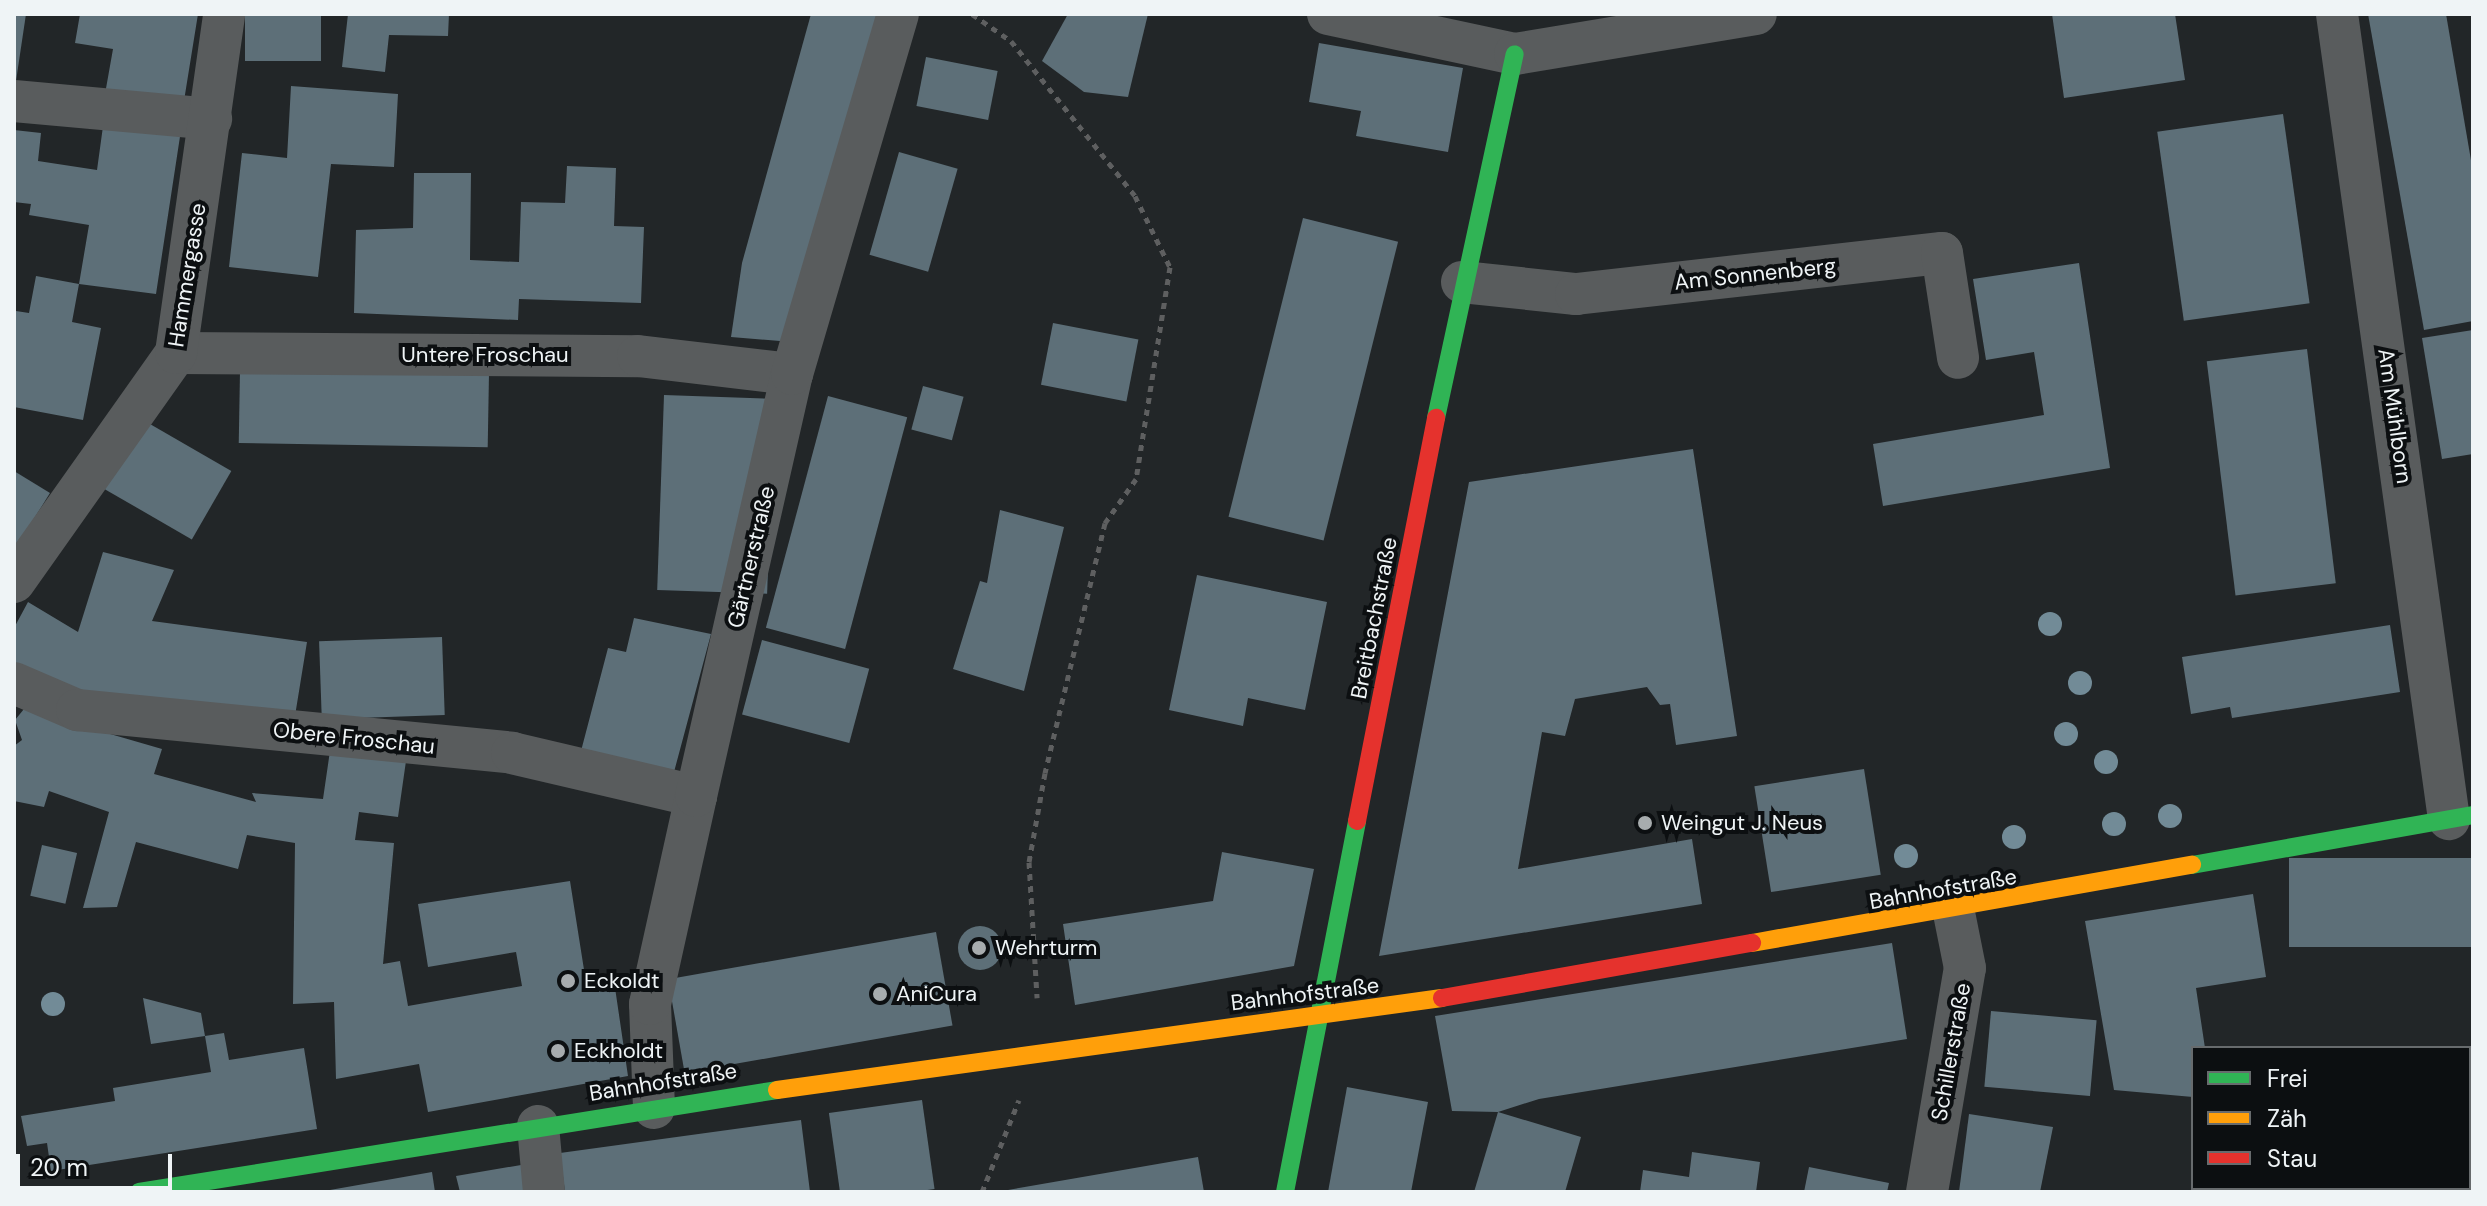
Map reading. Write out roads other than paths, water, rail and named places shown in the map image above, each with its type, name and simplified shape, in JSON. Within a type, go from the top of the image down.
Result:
[{"type":"street","name":"Hammergasse","points":[[14,582],[176,353],[224,14]]},
{"type":"street","name":"Gärtnerstraße","points":[[654,1108],[650,1004],[696,796],[792,374],[898,14]]},
{"type":"street","points":[[1328,14],[1515,54],[1756,14]]},
{"type":"street","name":"Am Mühlborn","points":[[2337,14],[2461,817]]},
{"type":"street","name":"Breitbachstraße","points":[[1285,1192],[1462,282],[1515,54]]},
{"type":"street","points":[[14,101],[211,119]]},
{"type":"street","name":"Am Sonnenberg","points":[[1462,282],[1576,294],[1942,253],[1958,358]]},
{"type":"street","name":"Untere Froschau","points":[[176,353],[638,356],[792,374]]},
{"type":"street","name":"Obere Froschau","points":[[14,683],[77,710],[512,753],[696,796]]},
{"type":"street","name":"Bahnhofstraße","points":[[139,1192],[1039,1048],[1317,1020],[1954,913],[2461,817]]},
{"type":"street","name":"Schillerstraße","points":[[1927,1192],[1965,968],[1954,913]]},
{"type":"street","points":[[538,1126],[544,1192]]},
{"type":"place","name":"Weingut J. Neus","points":[[1645,823]]},
{"type":"place","name":"Wehrturm","points":[[979,948]]},
{"type":"place","name":"Eckoldt","points":[[568,981]]},
{"type":"place","name":"AniCura","points":[[880,994]]},
{"type":"place","name":"Eckholdt","points":[[558,1051]]}]
